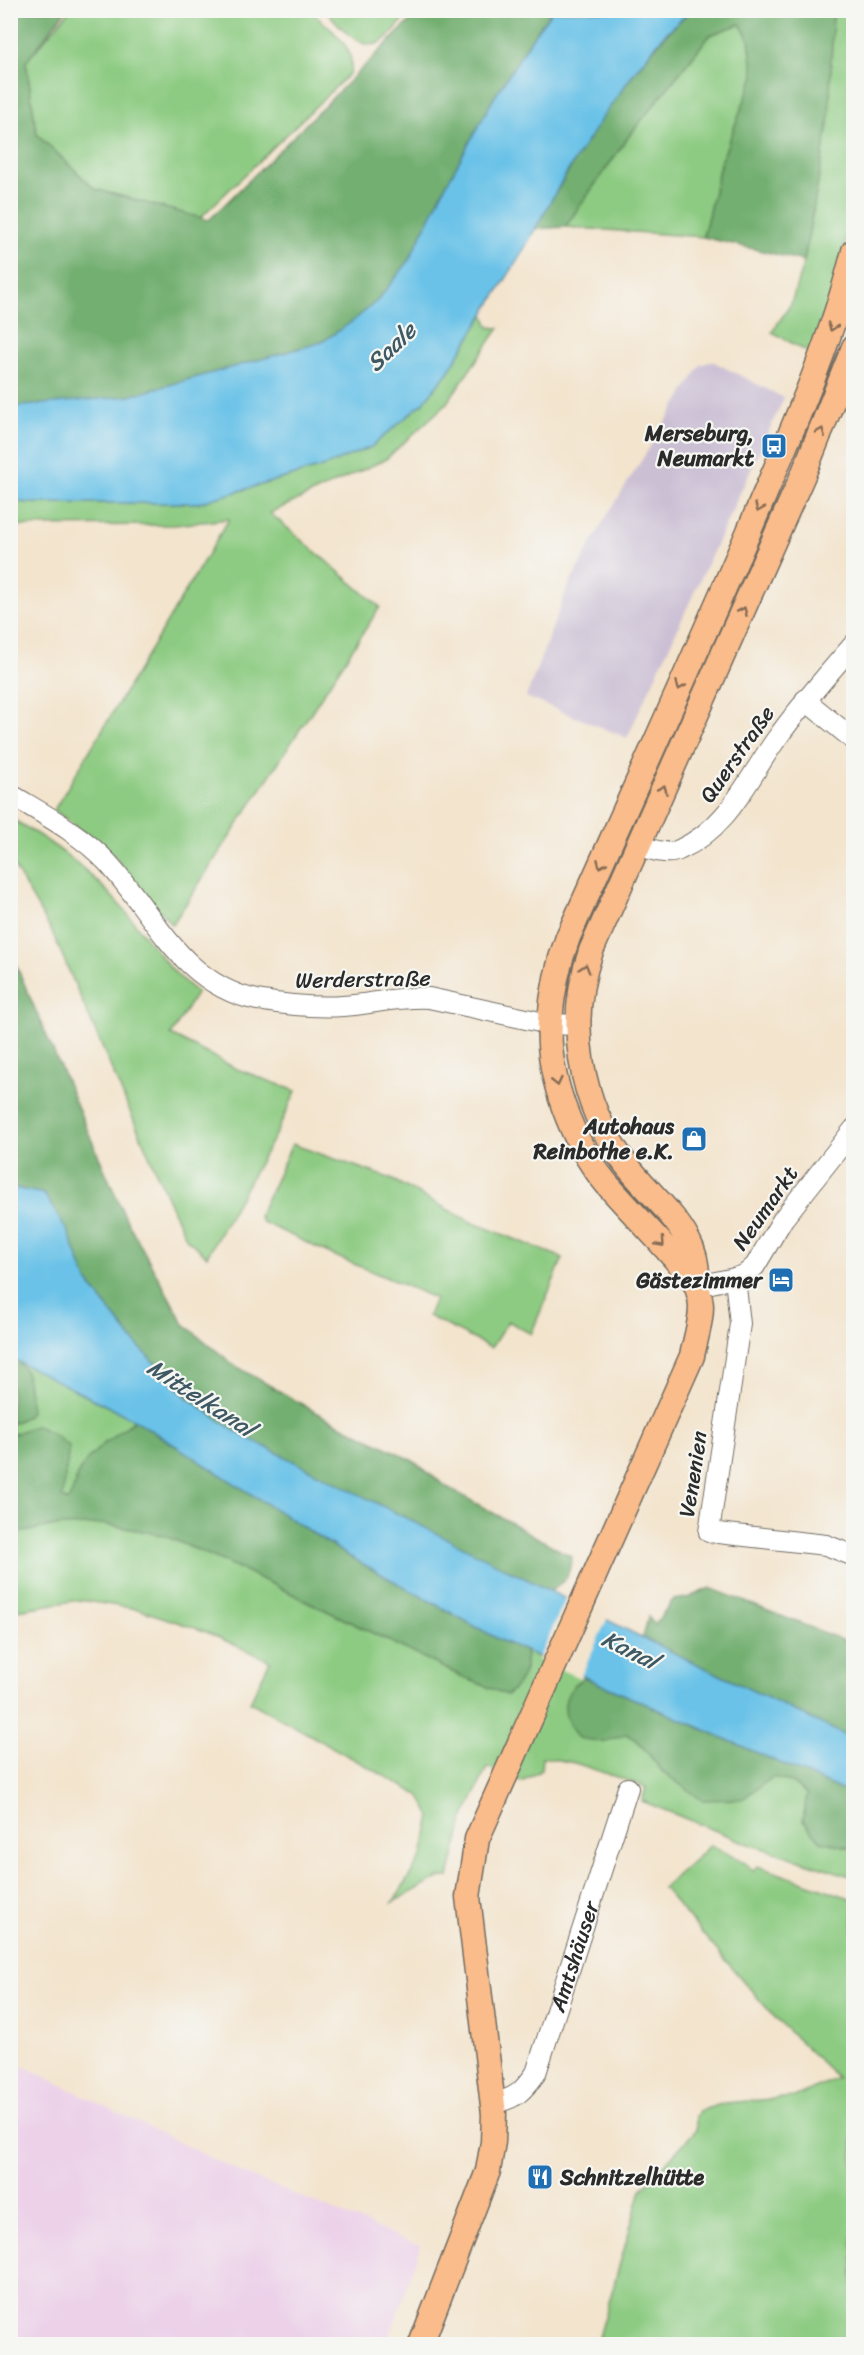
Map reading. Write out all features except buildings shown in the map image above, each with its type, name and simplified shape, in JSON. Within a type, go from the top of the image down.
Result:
[{"type":"main road","points":[[698,1286],[605,1182],[586,1155],[573,1129],[560,1096],[552,1061],[549,1024],[553,991],[559,962],[568,937],[783,451],[822,355],[854,251]]},
{"type":"main road","points":[[421,2344],[488,2171],[493,2142],[493,2103],[468,1897],[477,1839],[692,1356],[701,1310],[698,1268],[692,1249],[678,1224],[626,1164],[601,1124],[585,1079],[580,1053],[579,1025],[579,998],[583,973],[803,475],[854,347]]},
{"type":"street","name":"Querstraße","points":[[638,845],[660,852],[676,852],[704,836],[727,814],[773,743],[805,700],[854,644]]},
{"type":"street","points":[[805,700],[854,740]]},
{"type":"street","name":"Werderstraße","points":[[10,794],[65,827],[105,860],[170,945],[198,972],[224,988],[255,999],[315,1007],[344,1006],[410,997],[429,998],[549,1024],[579,1025]]},
{"type":"street","name":"Neumarkt","points":[[698,1286],[735,1278],[746,1274],[755,1266],[783,1219],[854,1129]]},
{"type":"street","name":"Venenien","points":[[735,1278],[740,1324],[709,1532],[826,1545],[854,1556]]},
{"type":"street","name":"Amtshäuser","points":[[493,2103],[511,2100],[526,2087],[536,2073],[628,1788]]},
{"type":"shaded area","points":[[712,361],[784,398],[627,738],[526,697],[567,589],[603,522],[701,365]]},
{"type":"shaded area","points":[[23,2066],[242,2173],[421,2246],[387,2344],[11,2344],[10,2088]]},
{"type":"green space","points":[[310,10],[332,30],[345,46],[350,54],[350,73],[200,218],[95,189],[37,134],[26,62],[69,11]]},
{"type":"green space","points":[[10,11],[65,11],[26,62],[37,135],[95,189],[209,220],[420,11],[552,11],[494,98],[446,185],[408,262],[378,300],[353,321],[322,342],[130,396],[16,408],[10,407]]},
{"type":"green space","points":[[326,11],[411,11],[389,36],[373,45],[365,44],[350,36]]},
{"type":"green space","points":[[690,11],[833,11],[829,120],[804,261],[703,237],[721,162],[754,76],[749,39],[740,24],[710,35],[629,136],[565,227],[535,229],[586,142],[624,86],[666,35]]},
{"type":"green space","points":[[833,11],[853,11],[853,207],[837,277],[811,354],[772,332],[791,304],[804,261],[829,120]]},
{"type":"green space","points":[[740,24],[749,39],[754,76],[721,162],[703,237],[565,227],[629,136],[710,35]]},
{"type":"green space","points":[[484,314],[489,327],[499,328],[446,404],[386,459],[270,513],[380,607],[172,925],[112,854],[54,810],[229,519],[174,525],[11,526],[11,500],[28,503],[198,503],[322,467],[370,447],[424,402],[448,372]]},
{"type":"green space","points":[[12,819],[41,836],[93,878],[127,913],[175,972],[197,992],[171,1035],[237,1069],[296,1091],[278,1130],[207,1256],[187,1239],[174,1213],[53,934],[11,861]]},
{"type":"green space","points":[[10,951],[125,1217],[184,1324],[234,1365],[319,1414],[412,1460],[447,1487],[572,1557],[568,1573],[559,1585],[550,1591],[237,1433],[186,1397],[132,1339],[87,1281],[68,1232],[44,1194],[11,1187]]},
{"type":"green space","points":[[292,1144],[389,1178],[471,1222],[563,1258],[531,1334],[508,1321],[491,1348],[428,1316],[435,1298],[262,1222],[259,1216]]},
{"type":"green space","points":[[11,1358],[18,1361],[26,1372],[31,1410],[27,1416],[11,1424]]},
{"type":"green space","points":[[18,1361],[135,1420],[97,1450],[85,1463],[69,1501],[62,1498],[68,1447],[16,1433],[11,1435],[11,1424],[27,1416],[26,1372]]},
{"type":"green space","points":[[135,1420],[347,1555],[498,1639],[525,1651],[526,1664],[520,1681],[507,1695],[463,1677],[241,1569],[163,1535],[104,1524],[45,1527],[11,1535],[11,1435],[37,1425],[69,1447],[62,1498],[68,1501],[85,1463],[97,1450]]},
{"type":"green space","points":[[104,1524],[163,1535],[241,1569],[463,1677],[507,1695],[523,1675],[526,1664],[525,1651],[584,1677],[573,1685],[604,1742],[626,1734],[638,1741],[663,1772],[742,1799],[773,1777],[791,1782],[807,1794],[803,1821],[821,1841],[853,1848],[853,1877],[746,1843],[642,1801],[646,1787],[575,1763],[542,1757],[541,1770],[522,1782],[487,1767],[463,1821],[449,1877],[441,1877],[393,1902],[422,1856],[431,1817],[419,1795],[250,1702],[270,1661],[204,1631],[138,1609],[79,1600],[11,1611],[10,1535],[45,1527]]},
{"type":"green space","points":[[710,1588],[853,1644],[853,1739],[643,1638],[648,1617],[655,1624],[673,1600],[687,1598]]},
{"type":"green space","points":[[584,1677],[853,1795],[853,1848],[821,1841],[803,1821],[807,1794],[791,1782],[773,1777],[742,1799],[702,1800],[663,1772],[638,1741],[626,1734],[604,1742],[578,1738],[568,1721],[565,1706],[570,1691]]},
{"type":"green space","points":[[711,1845],[747,1864],[753,1871],[757,1866],[853,1899],[853,2344],[597,2344],[641,2190],[696,2130],[696,2116],[699,2111],[725,2103],[794,2097],[838,2078],[777,2020],[663,1888]]},
{"type":"water","name":"Saale","points":[[552,11],[690,11],[664,35],[602,118],[448,372],[424,402],[371,447],[322,467],[198,503],[28,503],[11,500],[11,407],[130,396],[322,342],[353,321],[378,300],[408,262],[446,185],[494,98]]},
{"type":"water","name":"Kanal","points":[[10,1187],[44,1194],[68,1232],[87,1281],[132,1339],[186,1397],[238,1433],[643,1638],[853,1739],[853,1795],[498,1639],[347,1555],[135,1420],[11,1358]]},
{"type":"pier","points":[[567,1596],[608,1617],[580,1678],[538,1660]]},
{"type":"place","name":"Merseburg, Neumarkt","points":[[774,446]]},
{"type":"place","name":"Autohaus Reinbothe e.K.","points":[[694,1139]]},
{"type":"place","name":"Gästezimmer","points":[[781,1280]]},
{"type":"place","name":"Schnitzelhütte","points":[[540,2177]]},
{"type":"water label","name":"Mittelkanal","points":[[201,1398]]}]
